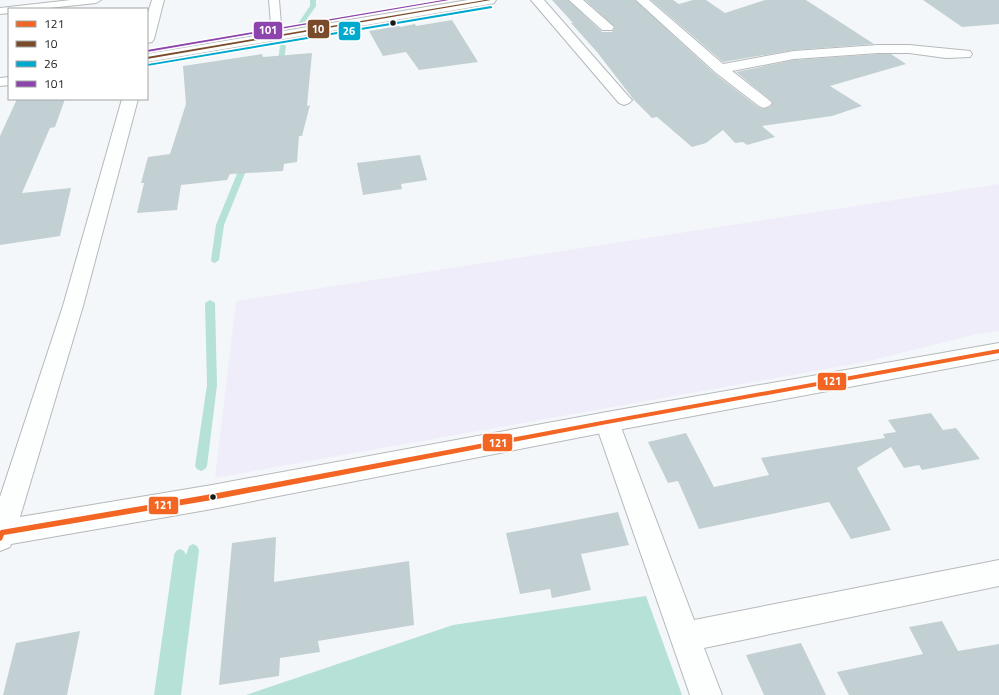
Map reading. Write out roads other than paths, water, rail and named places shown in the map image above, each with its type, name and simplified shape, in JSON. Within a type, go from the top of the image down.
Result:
[{"type":"street","points":[[148,35],[158,0]]},
{"type":"street","points":[[148,58],[490,0]]},
{"type":"street","points":[[537,0],[624,100]]},
{"type":"street","points":[[575,0],[607,27]]},
{"type":"street","points":[[642,0],[720,69],[764,102]]},
{"type":"street","points":[[720,69],[794,55],[863,50],[909,49],[946,54],[965,54]]},
{"type":"street","points":[[590,84],[608,82]]},
{"type":"street","points":[[130,100],[73,306],[0,535],[999,351]]},
{"type":"street","points":[[607,422],[706,695]]},
{"type":"street","points":[[684,637],[999,573]]},
{"type":"lane","points":[[24,8],[96,0]]},
{"type":"lane","points":[[274,0],[277,37]]},
{"type":"waterway","points":[[300,25],[313,6],[313,0]]},
{"type":"waterway","points":[[280,68],[283,46]]},
{"type":"waterway","points":[[215,260],[220,225],[246,161]]},
{"type":"waterway","points":[[201,466],[212,385],[210,303]]},
{"type":"waterway","points":[[174,695],[193,550]]},
{"type":"waterway","points":[[161,695],[180,555]]}]
